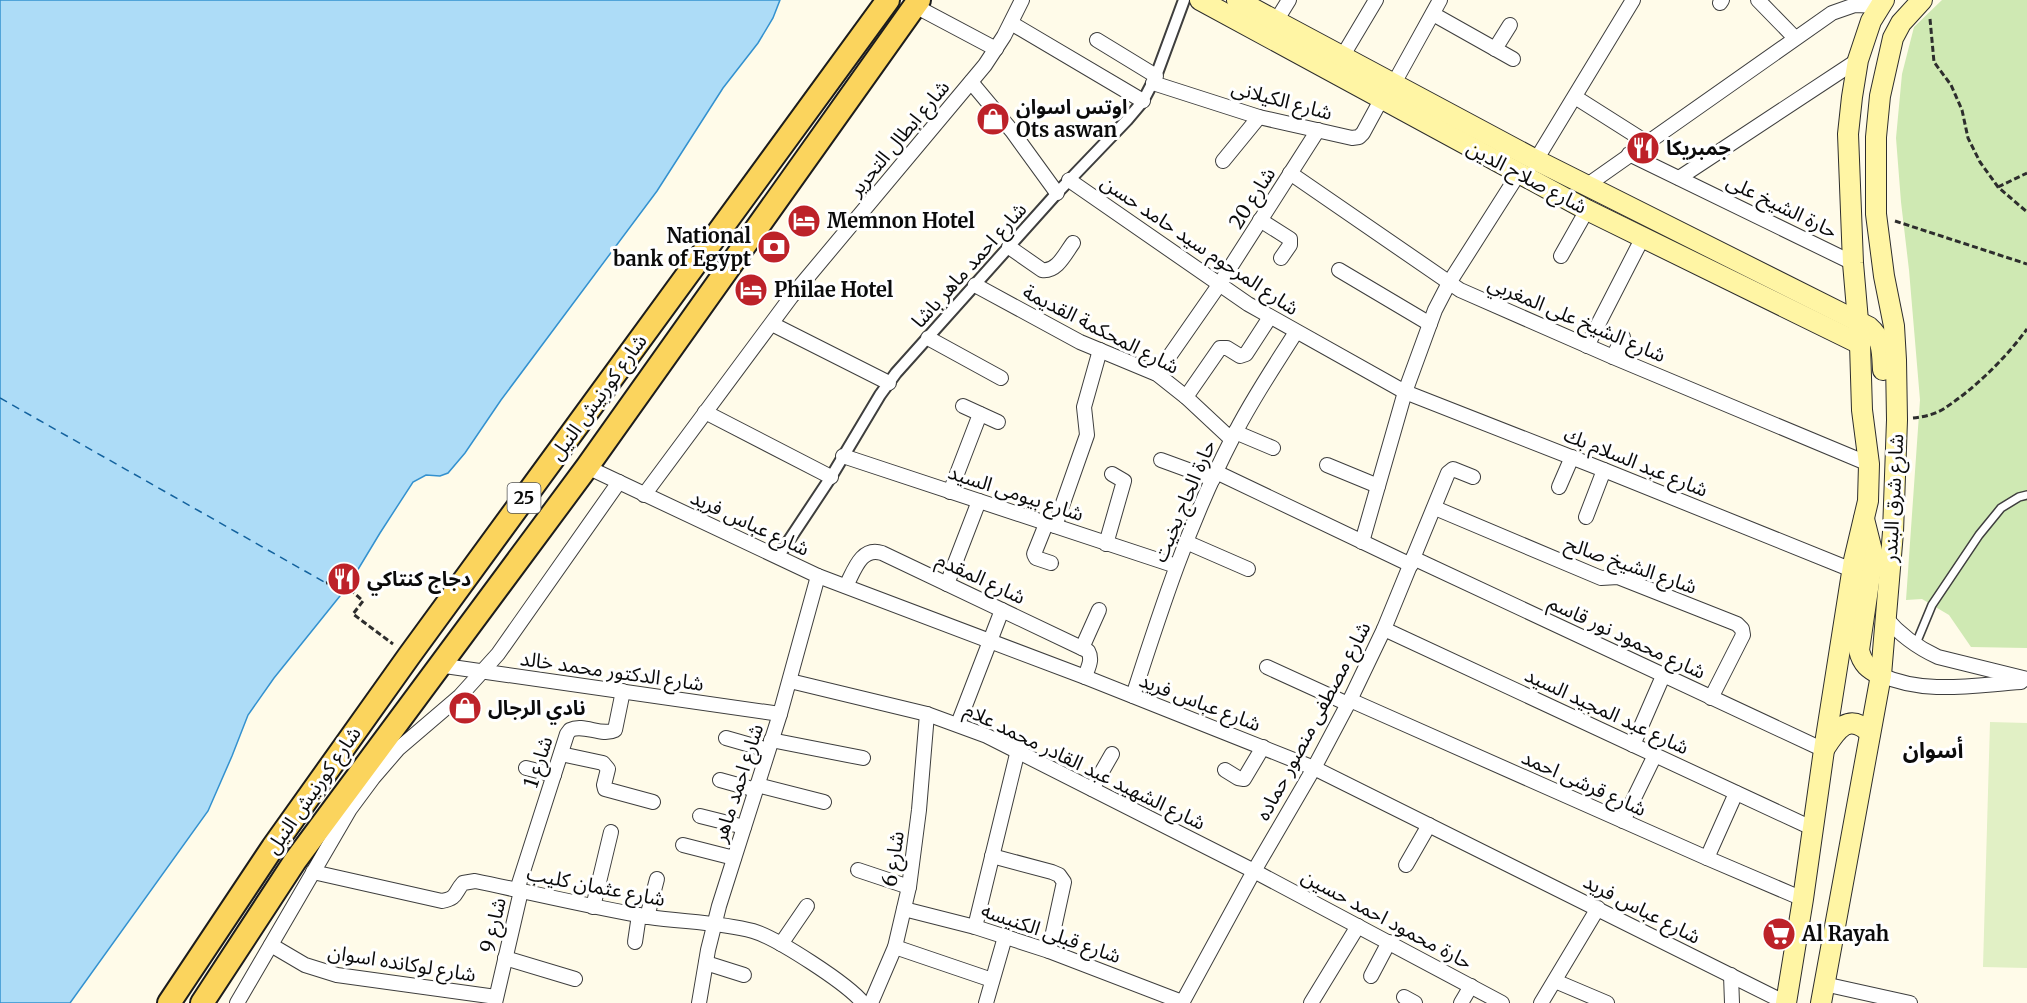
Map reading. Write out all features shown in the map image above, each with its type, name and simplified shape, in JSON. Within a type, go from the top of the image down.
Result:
[{"type":"main road","name":"شارع كورنيش النيل","points":[[169,1003],[267,855],[403,664],[888,0]]},
{"type":"main road","name":"شارع صلاح الدين","points":[[1200,0],[1387,92],[1536,160],[1858,321],[1876,333],[1880,339],[1885,420],[1889,436],[1897,450]]},
{"type":"main road","name":"شارع صلاح الدين","points":[[1237,0],[1342,57],[1387,92],[1520,173],[1587,210],[1860,344]]},
{"type":"main road","name":"شارع كورنيش النيل","points":[[202,1003],[295,861],[438,665],[587,467],[917,3]]},
{"type":"main road","name":"شارع شرق البندر","points":[[1786,1003],[1852,570],[1864,519],[1869,483],[1853,262],[1848,134],[1858,60],[1871,21],[1882,3]]},
{"type":"main road","name":"شارع شرق البندر","points":[[1822,994],[1881,675],[1893,532],[1897,450],[1894,326],[1884,276],[1876,214],[1876,137],[1880,96],[1888,56],[1901,22],[1912,9],[1925,5]]},
{"type":"main road","points":[[1864,519],[1873,555],[1859,650],[1868,668],[1881,675]]},
{"type":"main road","points":[[1824,750],[1839,728],[1847,724],[1856,723],[1870,733]]},
{"type":"street","name":"شارع ابطال التحرير","points":[[644,495],[813,270],[971,82],[996,49],[1022,0]]},
{"type":"street","name":"شارع احمد ماهر باشا","points":[[778,557],[889,383],[1057,193],[1143,101],[1155,80],[1184,0]]},
{"type":"street","points":[[1276,21],[1289,0]]},
{"type":"street","points":[[1342,57],[1376,0]]},
{"type":"street","points":[[1536,160],[1633,0]]},
{"type":"street","points":[[1758,0],[1795,38]]},
{"type":"street","points":[[1824,0],[1832,13]]},
{"type":"street","points":[[917,3],[996,49]]},
{"type":"street","points":[[1586,186],[1832,13],[1855,5],[1882,3]]},
{"type":"street","points":[[1387,92],[1434,5],[1495,49],[1513,59]]},
{"type":"street","points":[[1011,23],[1143,101]]},
{"type":"street","points":[[1495,49],[1510,25]]},
{"type":"street","name":"شارع الكيلانى","points":[[1097,40],[1155,80],[1259,117],[1352,138],[1359,137],[1363,133],[1387,92]]},
{"type":"street","points":[[1679,178],[1858,60]]},
{"type":"street","points":[[971,82],[1012,131],[1057,193]]},
{"type":"street","points":[[1575,97],[1646,142]]},
{"type":"street","points":[[1223,161],[1259,117]]},
{"type":"street","name":"شارع 20","points":[[1157,374],[1219,285],[1317,130]]},
{"type":"street","name":"حارة الشيخ على","points":[[1629,154],[1853,262]]},
{"type":"street","name":"شارع الشيخ على المغربي","points":[[1290,173],[1449,283],[1468,293],[1587,346],[1869,464]]},
{"type":"street","points":[[1362,542],[1405,392],[1430,324],[1449,283],[1520,173]]},
{"type":"street","name":"شارع المرحوم سيد حامد حسن","points":[[1069,180],[1219,285],[1296,332],[1405,392]]},
{"type":"street","points":[[1561,256],[1587,210]]},
{"type":"street","points":[[1260,220],[1290,239],[1290,245],[1281,258]]},
{"type":"street","points":[[1587,346],[1643,237]]},
{"type":"street","points":[[1009,247],[1042,270],[1047,271],[1054,269],[1073,243]]},
{"type":"street","points":[[1339,270],[1430,324]]},
{"type":"street","name":"شارع المحكمة القديمة","points":[[975,285],[1080,342],[1157,374],[1233,435],[1273,448]]},
{"type":"street","points":[[1186,397],[1220,348],[1227,348],[1240,356],[1246,354],[1270,317]]},
{"type":"street","points":[[771,324],[889,383]]},
{"type":"street","name":"حارة الحاج بخيت","points":[[1133,696],[1176,566],[1214,475],[1233,435],[1296,332]]},
{"type":"street","points":[[928,338],[1001,378]]},
{"type":"street","points":[[1613,357],[1623,338]]},
{"type":"street","points":[[1051,563],[1036,558],[1034,554],[1050,525],[1087,435],[1084,407],[1100,350]]},
{"type":"street","name":"شارع عبد السلام بك","points":[[1405,392],[1852,570]]},
{"type":"street","points":[[963,406],[998,423]]},
{"type":"street","points":[[705,412],[831,477]]},
{"type":"street","points":[[950,492],[980,414]]},
{"type":"street","name":"شارع بيومى السيد","points":[[843,456],[1176,566]]},
{"type":"street","points":[[1559,487],[1572,457]]},
{"type":"street","name":"شارع محمود نور قاسم","points":[[1161,460],[1214,475],[1362,542],[1412,562],[1824,750]]},
{"type":"street","points":[[1327,465],[1378,486]]},
{"type":"street","name":"شارع عباس فريد","points":[[587,467],[818,576],[1085,677],[1314,768],[1786,1003]]},
{"type":"street","name":"شارع مصطفى منصور حماده","points":[[1182,1002],[1349,702],[1384,629],[1450,470],[1473,477]]},
{"type":"street","points":[[1586,517],[1605,470]]},
{"type":"street","points":[[1106,544],[1124,481],[1112,474]]},
{"type":"street","points":[[237,1003],[350,809],[398,749],[460,696],[498,654],[619,482]]},
{"type":"street","points":[[947,584],[979,501]]},
{"type":"street","name":"شارع الشيخ صالح","points":[[1435,508],[1601,578],[1618,578],[1737,624],[1742,629],[1743,635],[1711,698]]},
{"type":"street","points":[[1186,542],[1248,569]]},
{"type":"street","name":"شارع المقدم","points":[[846,586],[864,555],[876,551],[1083,648]]},
{"type":"street","name":"شارع احمد ماهر","points":[[699,1003],[714,925],[790,681],[818,576]]},
{"type":"street","points":[[957,724],[1002,610]]},
{"type":"street","points":[[1085,677],[1090,656],[1083,648],[1099,610]]},
{"type":"street","points":[[1885,617],[1896,630],[1916,646],[1938,657],[2027,680]]},
{"type":"street","name":"شارع عبد المجيد السيد","points":[[1384,629],[1814,829]]},
{"type":"street","name":"شارع الدكتور محمد خالد","points":[[438,665],[780,714]]},
{"type":"street","name":"شارع قرشى احمد","points":[[1267,668],[1803,899]]},
{"type":"street","points":[[1881,675],[1903,684],[1924,687],[2027,680]]},
{"type":"street","points":[[1633,745],[1663,676]]},
{"type":"street","name":"شارع الشهيد عبد القادر محمد علام","points":[[790,681],[927,714],[957,724],[1018,750],[1254,871]]},
{"type":"street","name":"شارع 1","points":[[518,890],[567,734],[574,728],[608,733],[615,730],[623,691]]},
{"type":"street","name":"شارع 6","points":[[871,1003],[895,947],[909,888],[919,810],[927,714]]},
{"type":"street","points":[[726,738],[863,758]]},
{"type":"street","points":[[1225,770],[1244,779],[1263,747]]},
{"type":"street","points":[[975,927],[1018,750]]},
{"type":"street","points":[[561,754],[603,763],[608,769],[605,789],[653,802]]},
{"type":"street","points":[[1092,789],[1112,754]]},
{"type":"street","points":[[1623,821],[1655,755]]},
{"type":"street","points":[[526,768],[554,775]]},
{"type":"street","points":[[720,780],[824,802]]},
{"type":"street","points":[[1707,858],[1736,793]]},
{"type":"street","points":[[700,816],[744,827]]},
{"type":"street","points":[[1406,865],[1429,825]]},
{"type":"street","points":[[593,907],[611,832]]},
{"type":"street","points":[[682,845],[735,858]]},
{"type":"street","points":[[992,856],[1052,872],[1059,875],[1064,882],[1049,951]]},
{"type":"street","points":[[858,870],[909,888]]},
{"type":"street","name":"حارة محمود احمد حسين","points":[[1254,871],[1502,1003]]},
{"type":"street","name":"شارع عثمان كليب","points":[[313,872],[442,901],[450,900],[464,883],[469,881],[643,916],[754,931],[781,944],[853,993],[863,1003]]},
{"type":"street","points":[[634,942],[657,879]]},
{"type":"street","name":"شارع 9","points":[[496,1000],[518,890]]},
{"type":"street","points":[[781,944],[807,906]]},
{"type":"street","points":[[1541,1003],[1598,908]]},
{"type":"street","name":"شارع قبلى الكنيسه","points":[[904,909],[975,927],[1049,951],[1182,1002]]},
{"type":"street","points":[[1311,1003],[1358,926]]},
{"type":"street","points":[[986,1003],[1005,937]]},
{"type":"street","points":[[1371,976],[1389,942]]},
{"type":"street","name":"شارع لوكانده اسوان","points":[[271,945],[305,965],[337,975],[442,997],[496,1000]]},
{"type":"street","points":[[895,947],[992,980]]},
{"type":"street","points":[[505,958],[575,979]]},
{"type":"street","points":[[706,963],[744,975]]},
{"type":"street","points":[[1731,975],[1732,1003]]},
{"type":"street","points":[[1556,981],[1603,1002]]},
{"type":"street","points":[[1461,1003],[1471,986]]},
{"type":"street","points":[[1822,994],[1910,1003]]},
{"type":"lane","points":[[1916,646],[1932,605],[1979,535],[2001,508],[2027,495]]},
{"type":"path","points":[[1925,5],[1934,62],[1952,85],[1962,110],[1968,138],[1980,162],[1998,186],[2027,212]]},
{"type":"path","points":[[1998,186],[2027,172]]},
{"type":"path","points":[[1876,214],[2027,264]]},
{"type":"path","points":[[1897,420],[1923,417],[1943,410],[2013,348],[2027,329]]},
{"type":"path","points":[[326,583],[341,581],[363,601],[353,614],[386,640]]},
{"type":"green space","points":[[1942,0],[2027,0],[2027,648],[1971,647],[1949,615],[1922,599],[1906,600],[1920,400],[1896,138],[1902,74],[1914,27]]},
{"type":"green space","points":[[1990,722],[2027,723],[2027,968],[1983,967]]},
{"type":"water","points":[[0,0],[780,0],[773,18],[758,43],[723,88],[657,191],[501,400],[465,453],[448,473],[440,476],[426,475],[413,482],[348,586],[274,678],[248,715],[208,811],[70,1003],[0,1003]]},
{"type":"ferry route","points":[[0,398],[326,583]]},
{"type":"place","name":"اوتس اسوان Ots aswan","points":[[993,119]]},
{"type":"place","name":"جمبريكا","points":[[1643,148]]},
{"type":"place","name":"Memnon Hotel","points":[[804,221]]},
{"type":"place","name":"National bank of Egypt","points":[[774,247]]},
{"type":"place","name":"Philae Hotel","points":[[751,290]]},
{"type":"place","name":"دجاج كنتاكي","points":[[344,579]]},
{"type":"place","name":"نادي الرجال","points":[[465,708]]},
{"type":"place","name":"Al Rayah","points":[[1779,934]]},
{"type":"district","name":"أسوان","points":[[1933,750]]}]
